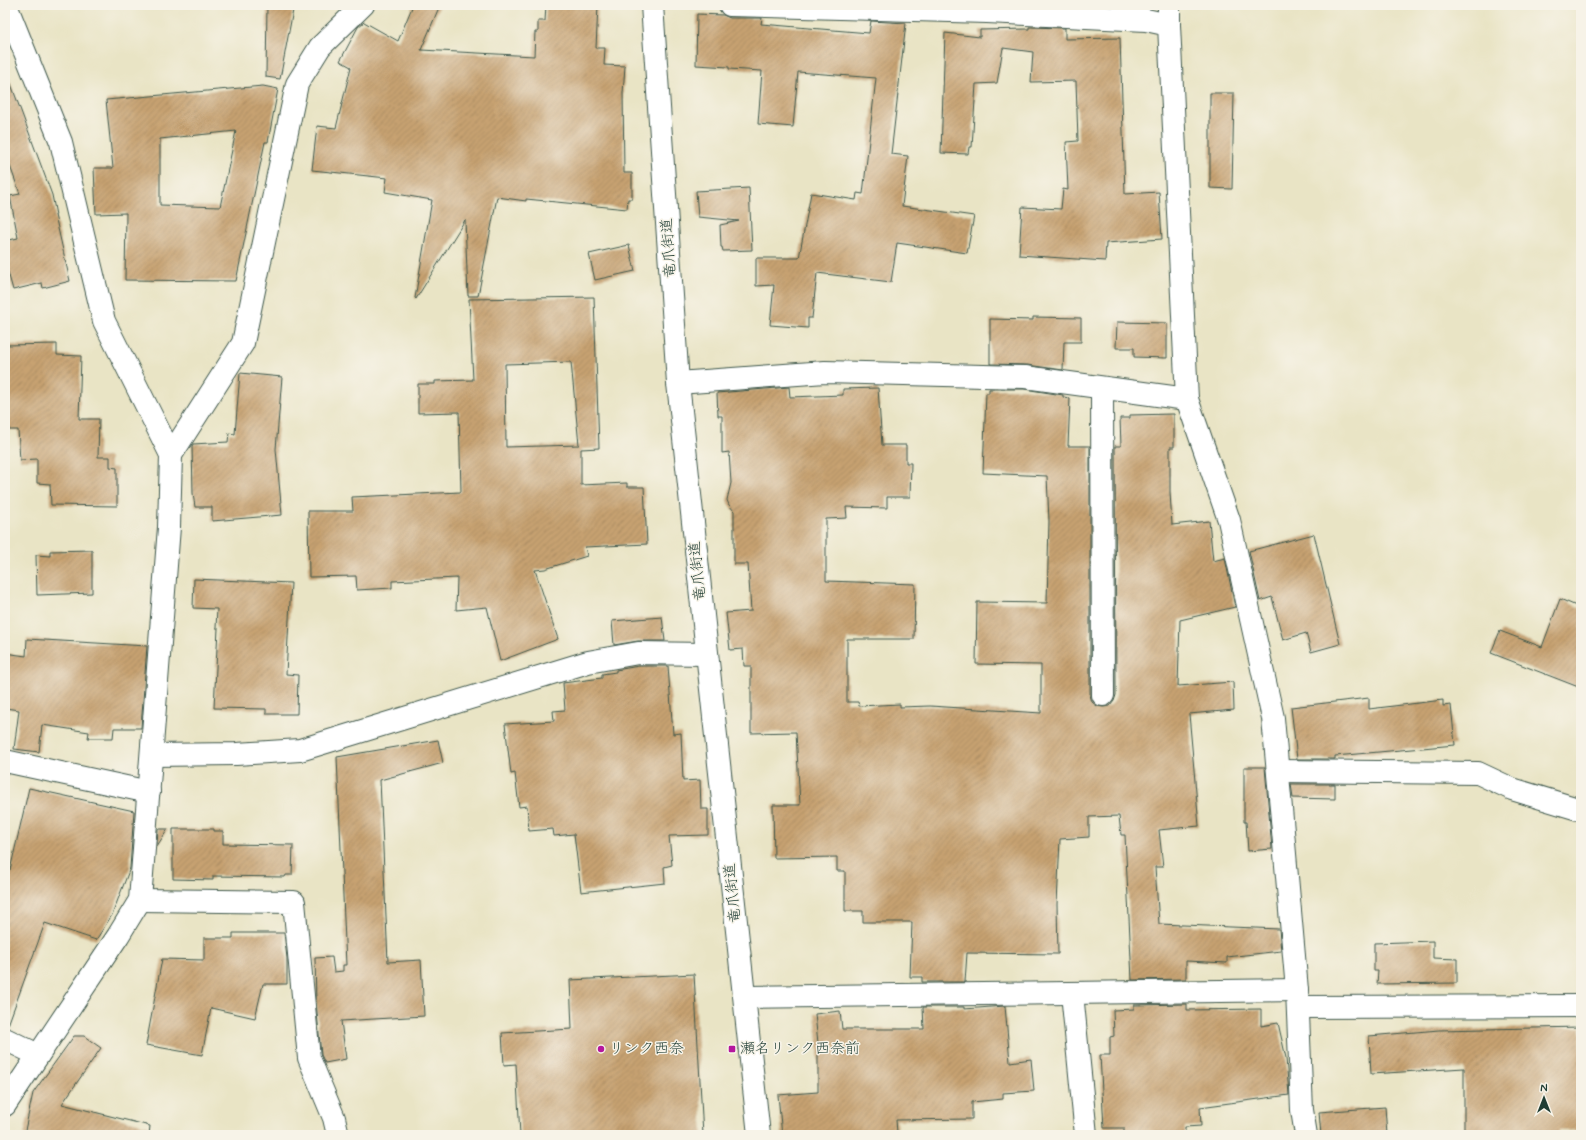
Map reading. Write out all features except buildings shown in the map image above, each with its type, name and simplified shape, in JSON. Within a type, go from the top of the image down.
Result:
[{"type":"street","points":[[5,1105],[118,936],[140,900],[169,526],[171,455],[104,321],[61,142],[6,5]]},
{"type":"street","points":[[171,455],[244,343],[297,84],[320,47],[364,5]]},
{"type":"street","name":"竜爪街道","points":[[652,5],[678,383],[759,1135]]},
{"type":"street","points":[[730,5],[988,8],[1146,20],[1169,15],[1187,399],[1229,520],[1273,718],[1297,999],[1302,1110],[1306,1135]]},
{"type":"street","points":[[678,383],[825,372],[1025,378],[1187,399]]},
{"type":"street","points":[[1102,388],[1103,695]]},
{"type":"street","points":[[152,755],[236,754],[300,750],[588,662],[638,653],[706,654]]},
{"type":"street","points":[[5,761],[149,792]]},
{"type":"street","points":[[1278,771],[1478,773],[1512,789],[1581,810]]},
{"type":"street","points":[[140,900],[294,902],[309,1058],[334,1118],[338,1135]]},
{"type":"street","points":[[745,997],[1072,993],[1581,1006]]},
{"type":"street","points":[[1072,993],[1086,1135]]},
{"type":"street","points":[[5,1039],[38,1055]]},
{"type":"place","name":"リンク西奈","points":[[601,1049]]},
{"type":"place","name":"瀬名リンク西奈前","points":[[732,1049]]}]
